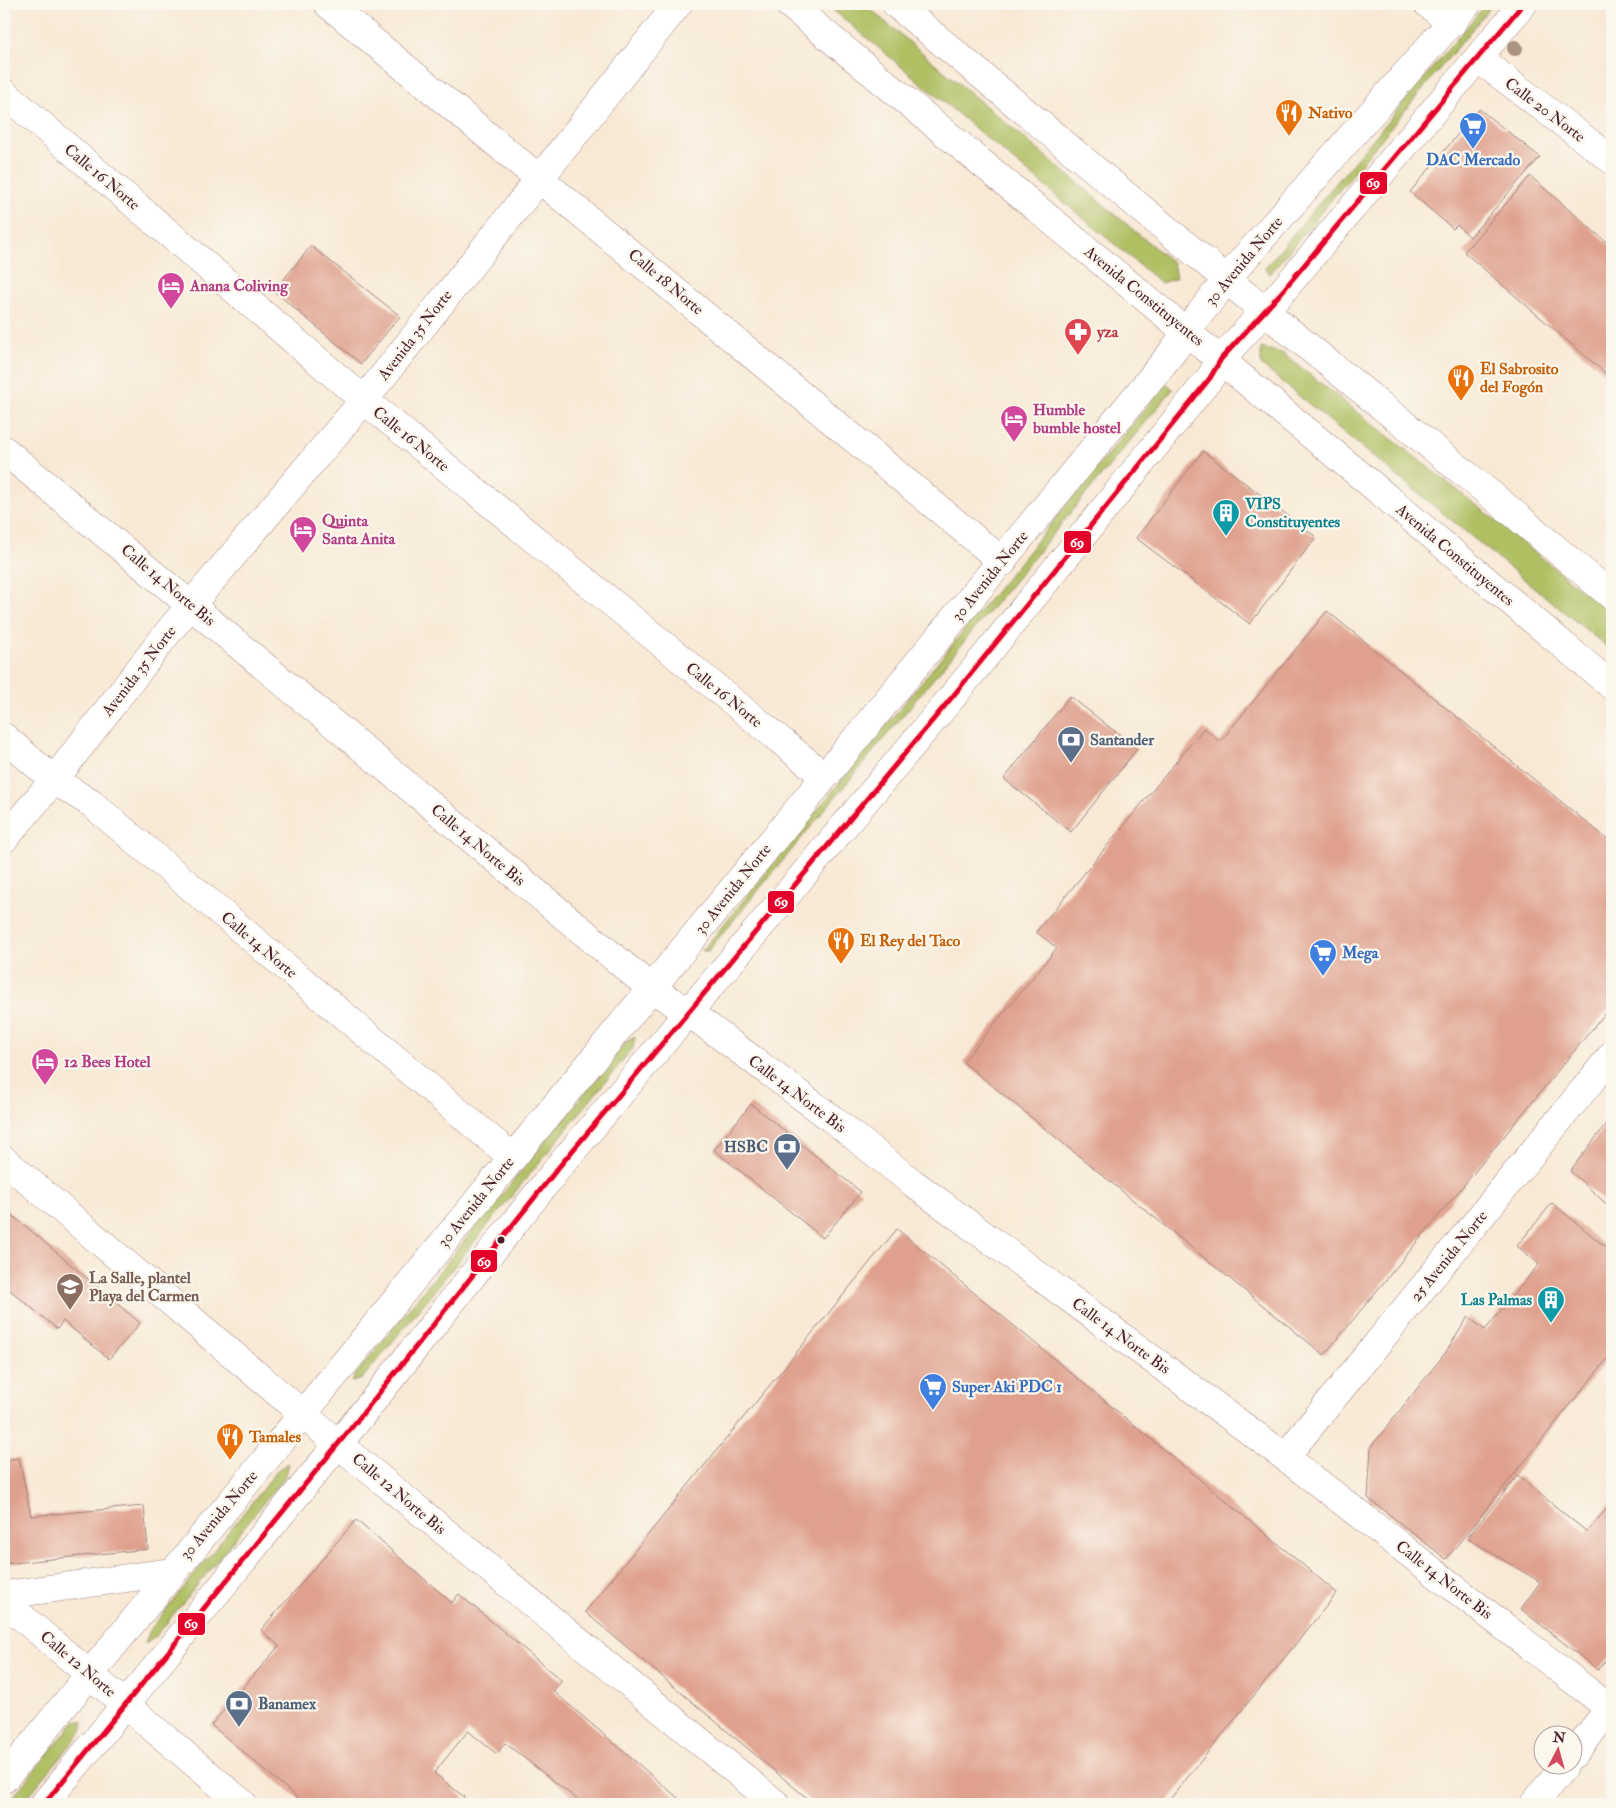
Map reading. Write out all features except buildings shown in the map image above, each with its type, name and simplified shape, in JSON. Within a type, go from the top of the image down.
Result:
[{"type":"street","name":"Calle 18 Norte","points":[[328,4],[540,177],[1003,562]]},
{"type":"street","name":"Avenida 35 Norte","points":[[4,839],[54,780],[169,631],[193,606],[364,400],[678,4]]},
{"type":"street","name":"Avenida Constituyentes","points":[[789,4],[1221,360],[1612,686]]},
{"type":"street","points":[[896,4],[1612,596]]},
{"type":"street","points":[[1428,4],[1459,13]]},
{"type":"street","points":[[44,1804],[338,1444],[558,1168],[953,696],[1210,378],[1221,360],[1287,286],[1523,4]]},
{"type":"street","name":"30 Avenida Norte","points":[[4,1779],[171,1572],[304,1414],[824,776],[1003,562],[1174,350],[1186,331],[1228,279],[1459,13]]},
{"type":"street","name":"Calle 20 Norte","points":[[1478,58],[1612,160]]},
{"type":"street","name":"Calle 16 Norte","points":[[4,93],[364,400],[824,776]]},
{"type":"street","name":"Calle 14 Norte Bis","points":[[4,450],[652,989],[687,1012],[831,1118],[921,1188],[1285,1457],[1612,1708]]},
{"type":"street","name":"Calle 14 Norte","points":[[4,737],[54,780],[92,804],[512,1157]]},
{"type":"street","name":"25 Avenida Norte","points":[[1285,1457],[1612,1055]]},
{"type":"street","name":"Calle 12 Norte Bis","points":[[4,1160],[338,1444],[770,1802]]},
{"type":"street","points":[[4,1595],[171,1572]]},
{"type":"street","name":"Calle 12 Norte","points":[[4,1602],[127,1704],[227,1800]]},
{"type":"street","points":[[1584,1742],[1612,1708]]},
{"type":"street","points":[[1534,1804],[1556,1776]]},
{"type":"green space","points":[[826,4],[864,4],[1173,263],[1176,278],[1161,283]]},
{"type":"green space","points":[[1486,4],[1493,4],[1270,274],[1265,268]]},
{"type":"green space","points":[[1261,348],[1282,353],[1489,515],[1612,615],[1612,651],[1261,365]]},
{"type":"green space","points":[[1166,383],[1173,389],[708,951],[702,951]]},
{"type":"green space","points":[[635,1037],[633,1048],[362,1379],[352,1382],[355,1375],[627,1041]]},
{"type":"green space","points":[[289,1463],[286,1475],[156,1636],[145,1643],[150,1630],[277,1471]]},
{"type":"green space","points":[[75,1721],[83,1721],[82,1731],[22,1804],[7,1804]]},
{"type":"transit line","name":"69","points":[[44,1804],[356,1422],[558,1168],[953,696],[1210,378],[1221,359],[1280,294],[1523,4]]},
{"type":"place","name":"Nativo","points":[[1289,137]]},
{"type":"place","name":"DAC Mercado","points":[[1473,150]]},
{"type":"place","name":"Anana Coliving","points":[[171,310]]},
{"type":"place","name":"yza","points":[[1078,356]]},
{"type":"place","name":"El Sabrosito del Fogón","points":[[1461,402]]},
{"type":"place","name":"Humble bumble hostel","points":[[1014,443]]},
{"type":"place","name":"VIPS Constituyentes","points":[[1226,537]]},
{"type":"place","name":"Quinta Santa Anita","points":[[303,554]]},
{"type":"place","name":"Santander","points":[[1071,764]]},
{"type":"place","name":"El Rey del Taco","points":[[841,965]]},
{"type":"place","name":"Mega","points":[[1323,977]]},
{"type":"place","name":"12 Bees Hotel","points":[[45,1086]]},
{"type":"place","name":"HSBC","points":[[787,1171]]},
{"type":"place","name":"La Salle, plantel Playa del Carmen","points":[[70,1311]]},
{"type":"place","name":"Las Palmas","points":[[1551,1324]]},
{"type":"place","name":"Super Aki PDC 1","points":[[933,1411]]},
{"type":"place","name":"Tamales","points":[[230,1461]]},
{"type":"place","name":"Banamex","points":[[239,1728]]}]
